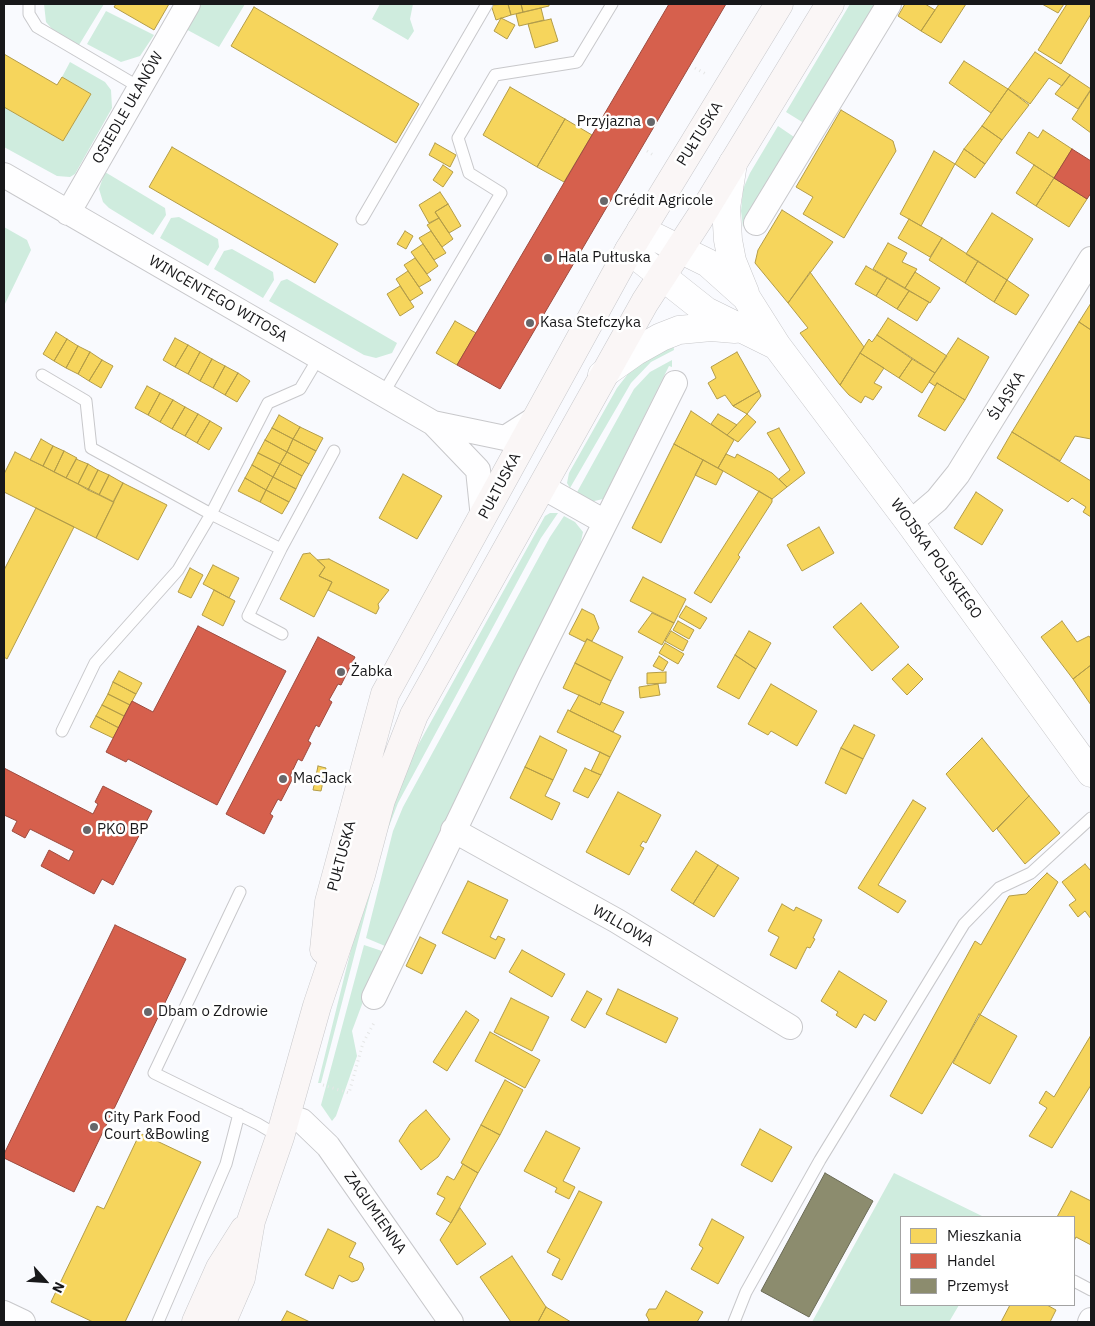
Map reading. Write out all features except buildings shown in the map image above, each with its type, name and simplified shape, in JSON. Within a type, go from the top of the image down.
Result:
[{"type":"main road","name":"PUŁTUSKA","points":[[317,1006],[329,902],[385,694],[635,240],[779,4]]},
{"type":"main road","name":"PUŁTUSKA","points":[[222,1322],[241,1278],[251,1221],[283,1127],[317,1006],[361,875],[381,800],[414,715],[602,375],[830,4]]},
{"type":"main road","name":"PUŁTUSKA","points":[[196,1322],[220,1268],[251,1221]]},
{"type":"street","name":"OSIEDLE UŁANÓW","points":[[68,213],[188,4]]},
{"type":"street","points":[[756,223],[889,4]]},
{"type":"street","points":[[733,163],[726,208],[728,240],[732,261],[746,297]]},
{"type":"street","name":"WINCENTEGO WITOSA","points":[[4,175],[433,423],[478,470],[483,518]]},
{"type":"street","name":"WOJSKA POLSKIEGO","points":[[635,240],[680,248],[708,263],[746,297],[777,346],[910,523],[1091,773]]},
{"type":"street","name":"WOJSKA POLSKIEGO","points":[[635,240],[662,277],[706,311],[777,346]]},
{"type":"street","name":"ŚLĄSKA","points":[[910,523],[937,500],[958,474],[1091,259]]},
{"type":"street","points":[[602,375],[636,351],[661,337],[679,330],[711,326],[742,330]]},
{"type":"street","points":[[374,997],[453,830],[675,383]]},
{"type":"street","name":"WINCENTEGO WITOSA","points":[[433,423],[505,438],[538,417]]},
{"type":"street","points":[[541,486],[606,522]]},
{"type":"street","name":"WILLOWA","points":[[453,830],[617,921],[790,1027]]},
{"type":"street","name":"ZAGUMIENNA","points":[[283,1127],[302,1121],[328,1146],[451,1322]]},
{"type":"street","points":[[4,1314],[23,1322]]},
{"type":"lane","points":[[29,4],[29,14],[37,28],[139,87]]},
{"type":"lane","points":[[362,218],[487,4]]},
{"type":"lane","points":[[383,394],[501,193],[468,173],[458,138],[495,76],[577,62],[612,4]]},
{"type":"lane","points":[[62,731],[95,663],[178,570],[211,514],[268,403],[300,389],[319,357]]},
{"type":"lane","points":[[42,376],[86,401],[91,448],[211,514],[280,549]]},
{"type":"lane","points":[[282,634],[248,616],[280,549],[334,451]]},
{"type":"lane","points":[[734,1322],[746,1292],[820,1160],[964,924],[999,888],[1031,873],[1091,818]]},
{"type":"lane","points":[[240,892],[154,1073],[239,1114],[283,1127]]},
{"type":"lane","points":[[158,1322],[226,1164],[239,1114]]},
{"type":"lane","points":[[1075,1282],[1091,1290]]},
{"type":"path","points":[[695,68],[709,76]]},
{"type":"path","points":[[323,1085],[349,1093],[363,1043],[384,1002],[374,997]]},
{"type":"green space","points":[[44,4],[104,4],[79,45],[52,29],[46,22]]},
{"type":"green space","points":[[196,4],[245,4],[219,47],[182,27]]},
{"type":"green space","points":[[380,4],[413,4],[410,19],[414,31],[408,40],[372,19]]},
{"type":"green space","points":[[850,4],[876,4],[830,80],[807,125],[786,112]]},
{"type":"green space","points":[[106,11],[154,35],[140,56],[121,62],[87,44]]},
{"type":"green space","points":[[70,62],[105,82],[111,90],[112,108],[75,174],[70,177],[57,176],[4,147],[4,107],[63,141],[91,94],[62,77]]},
{"type":"green space","points":[[778,126],[797,139],[781,166],[776,166],[743,227],[741,211],[743,189],[750,173]]},
{"type":"green space","points":[[105,172],[165,208],[166,215],[153,235],[109,208],[103,202],[99,189]]},
{"type":"green space","points":[[179,217],[218,239],[219,247],[208,266],[160,238],[171,218]]},
{"type":"green space","points":[[4,227],[27,240],[31,250],[4,306]]},
{"type":"green space","points":[[232,249],[273,272],[274,280],[263,298],[214,269],[224,251]]},
{"type":"green space","points":[[287,279],[397,343],[392,353],[376,358],[364,355],[269,301],[281,281]]},
{"type":"green space","points":[[673,343],[674,350],[651,362],[631,383],[570,488],[567,483],[569,473],[617,388],[638,361]]},
{"type":"green space","points":[[672,360],[672,367],[669,366],[603,499],[590,502],[576,494],[634,389],[650,372]]},
{"type":"green space","points":[[550,513],[558,513],[541,538],[398,803],[386,834],[321,1083],[318,1083],[367,885],[397,783],[545,516]]},
{"type":"green space","points":[[564,516],[575,522],[583,532],[579,550],[385,946],[366,938],[393,831],[403,807],[550,537]]},
{"type":"green space","points":[[364,945],[382,951],[352,1031],[357,1056],[336,1116],[332,1121],[321,1105]]},
{"type":"green space","points":[[894,1173],[982,1216],[900,1216],[900,1306],[958,1306],[949,1322],[812,1322]]},
{"type":"place","name":"Przyjazna","points":[[651,122]]},
{"type":"place","name":"Crédit Agricole","points":[[604,201]]},
{"type":"place","name":"Hala Pułtuska","points":[[548,258]]},
{"type":"place","name":"Kasa Stefczyka","points":[[530,323]]},
{"type":"place","name":"Żabka","points":[[341,672]]},
{"type":"place","name":"MacJack","points":[[283,779]]},
{"type":"place","name":"PKO BP","points":[[87,830]]},
{"type":"place","name":"Dbam o Zdrowie","points":[[148,1012]]},
{"type":"place","name":"City Park Food Court &Bowling","points":[[94,1127]]}]
